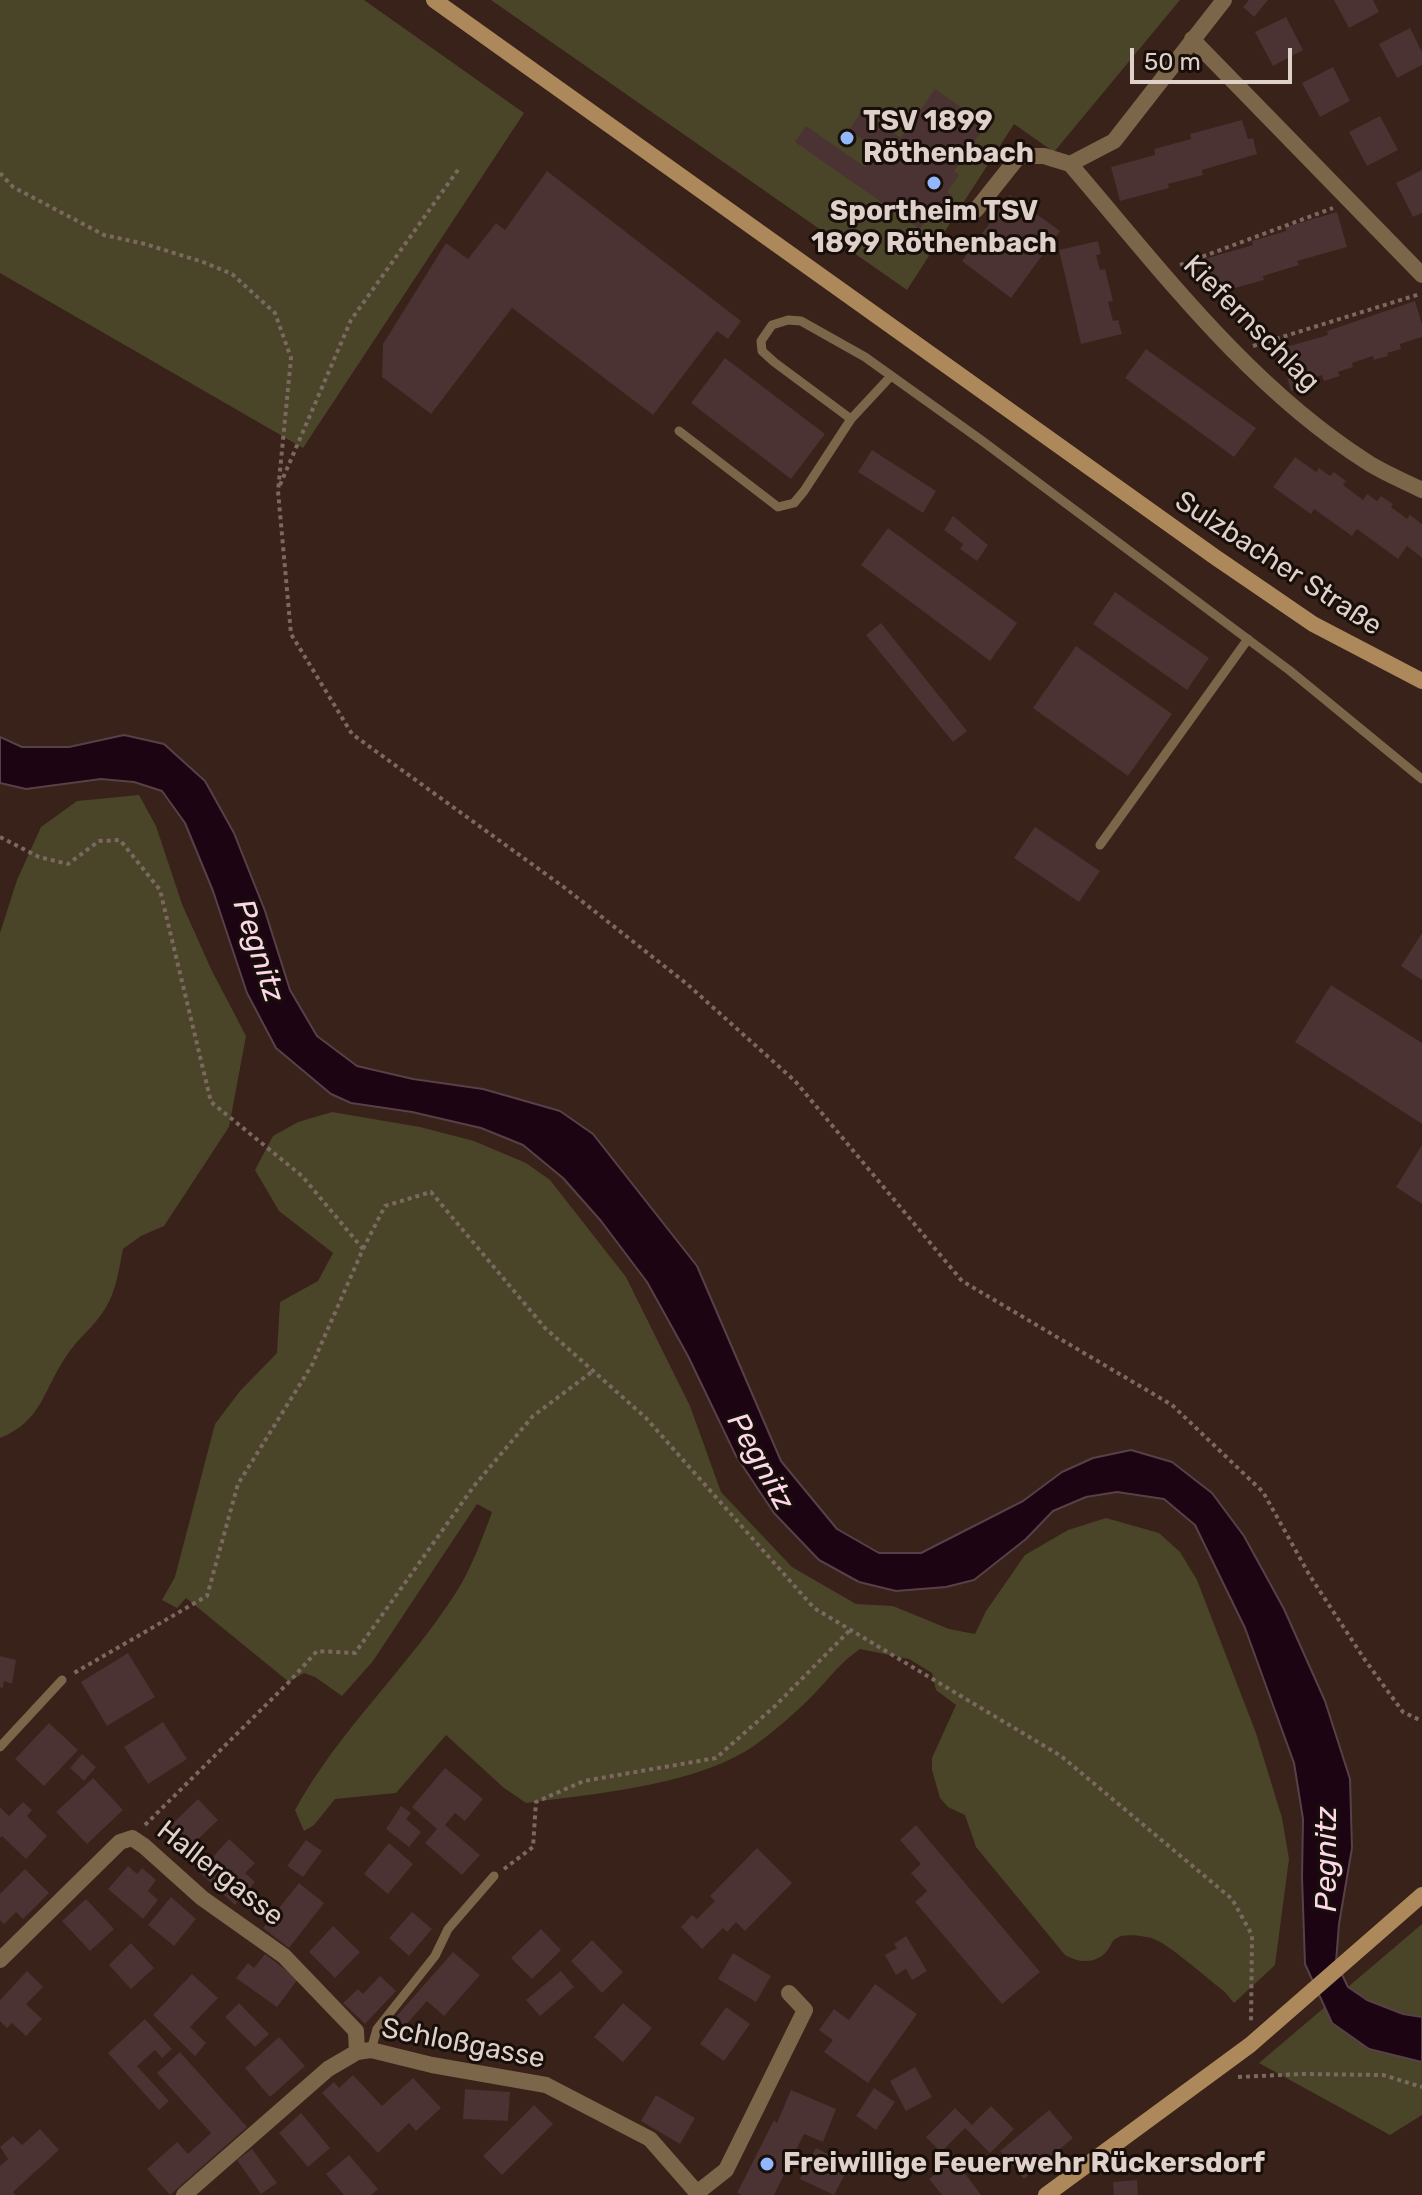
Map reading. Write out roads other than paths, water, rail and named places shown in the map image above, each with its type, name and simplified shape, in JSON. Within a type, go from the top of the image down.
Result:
[{"type":"main road","name":"Sulzbacher Straße","points":[[434,0],[1313,624],[1422,681]]},
{"type":"main road","points":[[1052,2193],[1250,2045],[1422,1895]]},
{"type":"street","points":[[976,210],[1019,156],[1044,156],[1070,164],[1114,141],[1224,0]]},
{"type":"street","points":[[1192,39],[1422,275]]},
{"type":"street","name":"Kiefernschlag","points":[[1070,164],[1207,324],[1287,402],[1356,454],[1422,490]]},
{"type":"street","name":"Hallergasse","points":[[0,1960],[120,1842],[132,1838],[202,1898],[284,1956],[356,2031],[364,2051]]},
{"type":"street","points":[[0,1932],[14,1945]]},
{"type":"street","points":[[698,2193],[726,2170],[805,2010],[789,1993]]},
{"type":"street","name":"Schloßgasse","points":[[184,2195],[328,2069],[364,2051],[546,2085],[650,2139],[698,2193]]},
{"type":"lane","points":[[851,419],[762,351],[761,341],[772,325],[788,320],[801,321],[865,357],[1248,639],[1422,779]]},
{"type":"lane","points":[[679,431],[778,507],[794,503],[851,419],[891,376]]},
{"type":"lane","points":[[1100,845],[1248,639]]},
{"type":"lane","points":[[0,1747],[62,1680]]},
{"type":"lane","points":[[364,2051],[377,2029],[435,1956],[448,1929],[494,1876]]},
{"type":"water","name":"Pegnitz","points":[[124,735],[164,744],[205,781],[234,833],[265,911],[290,990],[317,1036],[357,1066],[413,1079],[483,1089],[560,1111],[593,1134],[697,1266],[781,1461],[837,1529],[879,1553],[921,1553],[1023,1501],[1062,1472],[1093,1458],[1131,1450],[1172,1462],[1212,1493],[1244,1536],[1284,1609],[1325,1701],[1350,1779],[1352,1848],[1336,1962],[1348,1987],[1367,2000],[1403,2014],[1422,2017],[1422,2062],[1369,2049],[1332,2023],[1305,1964],[1303,1819],[1294,1763],[1245,1628],[1195,1525],[1164,1499],[1117,1492],[1086,1497],[1053,1511],[1026,1539],[974,1580],[946,1587],[896,1591],[859,1582],[819,1560],[774,1513],[736,1456],[688,1356],[647,1282],[601,1221],[563,1178],[523,1145],[481,1128],[412,1112],[351,1103],[331,1094],[276,1048],[247,993],[213,891],[185,823],[162,791],[134,782],[101,779],[26,789],[0,783],[0,737],[22,747],[69,747]]},
{"type":"place","name":"TSV 1899 Röthenbach","points":[[847,138]]},
{"type":"place","name":"Sportheim TSV 1899 Röthenbach","points":[[934,183]]},
{"type":"place","name":"Freiwillige Feuerwehr Rückersdorf","points":[[767,2164]]}]
